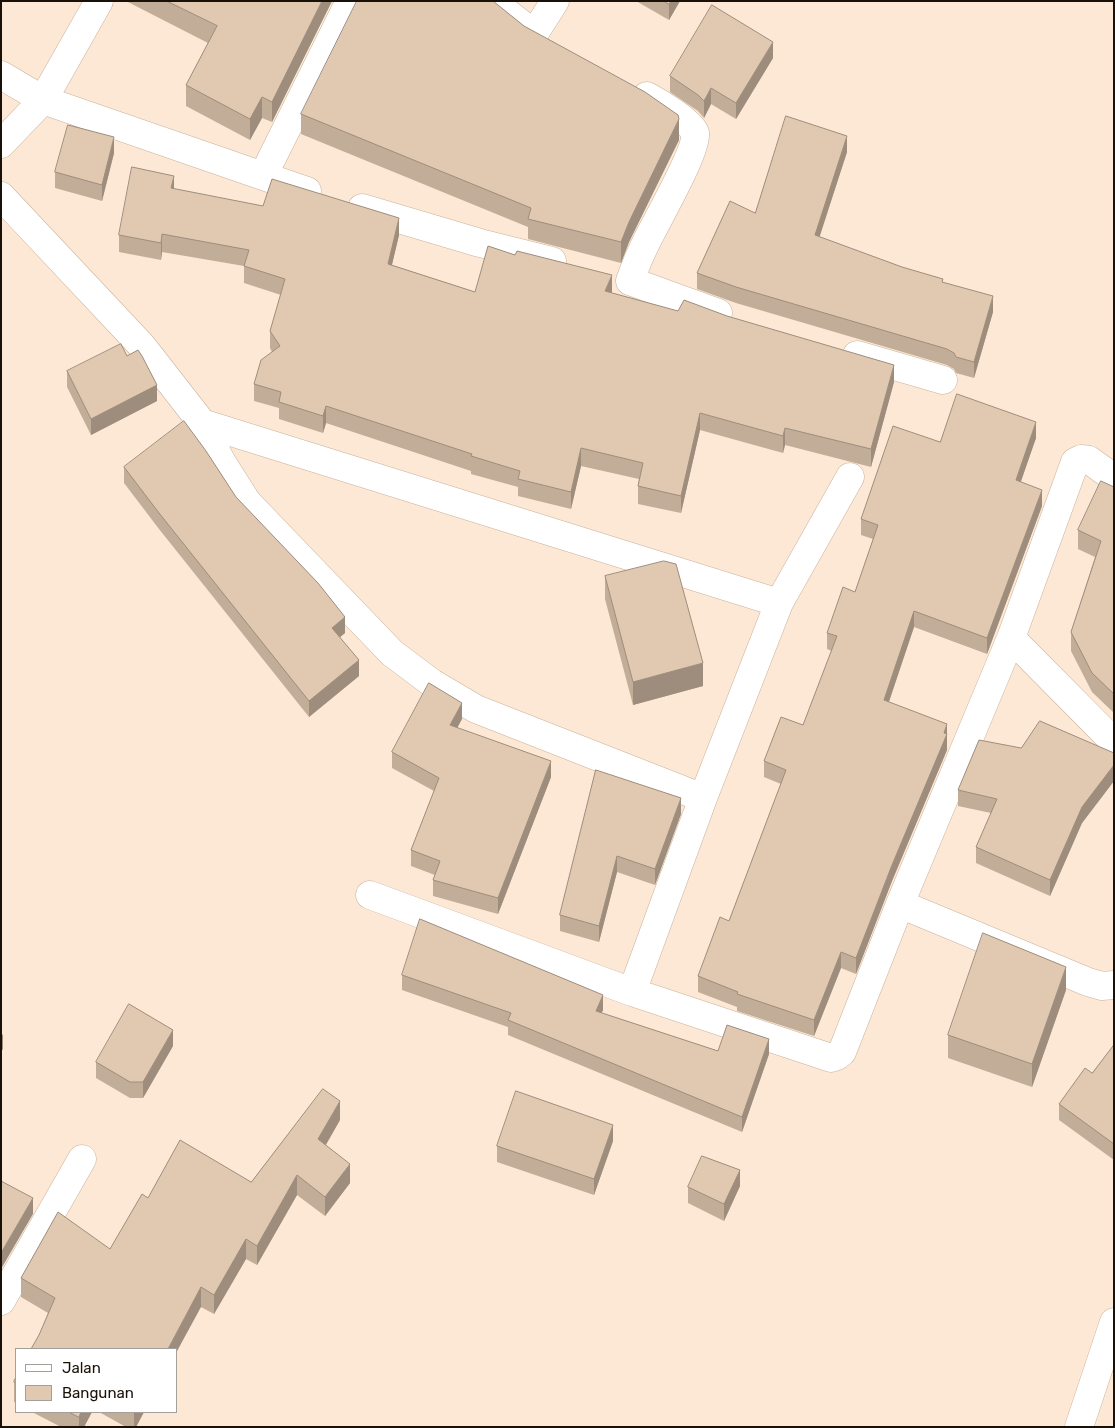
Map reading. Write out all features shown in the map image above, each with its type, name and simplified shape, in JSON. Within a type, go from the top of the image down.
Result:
[{"type":"street","points":[[1,144],[43,100],[99,1]]},
{"type":"street","points":[[263,176],[350,1]]},
{"type":"street","points":[[492,1],[534,34],[559,48]]},
{"type":"street","points":[[534,34],[555,1]]},
{"type":"street","points":[[1,75],[43,100],[289,186],[480,243],[574,267]]},
{"type":"street","points":[[628,85],[653,99],[689,124],[695,137],[695,143],[643,249],[630,281]]},
{"type":"street","points":[[1,196],[142,346],[202,423],[221,461],[247,502],[392,653],[432,683],[476,709],[703,798]]},
{"type":"street","points":[[602,274],[630,281],[740,321]]},
{"type":"street","points":[[832,348],[944,380]]},
{"type":"street","points":[[202,423],[779,604]]},
{"type":"street","points":[[370,895],[632,992],[831,1058],[837,1056],[842,1052],[900,904],[1011,638],[1074,462],[1081,459],[1089,460],[1114,478]]},
{"type":"street","points":[[632,992],[703,798],[779,604],[850,477]]},
{"type":"street","points":[[1011,638],[1114,742]]},
{"type":"street","points":[[900,904],[1088,982],[1102,986],[1114,985]]},
{"type":"street","points":[[1,1301],[82,1159]]},
{"type":"street","points":[[1079,1427],[1114,1322]]},
{"type":"building","points":[[167,1],[322,1],[272,102],[262,97],[250,119],[186,85],[217,26]]},
{"type":"building","points":[[357,1],[493,1],[524,26],[645,92],[678,115],[679,119],[621,242],[528,219],[531,208],[301,114]]},
{"type":"building","points":[[712,5],[773,42],[736,103],[711,88],[704,101],[670,76]]},
{"type":"building","points":[[786,116],[847,136],[815,235],[902,267],[943,279],[942,282],[993,296],[974,362],[956,357],[954,353],[947,349],[736,287],[697,273],[730,201],[755,213]]},
{"type":"building","points":[[68,125],[114,137],[102,185],[55,172]]},
{"type":"building","points":[[132,167],[174,176],[171,188],[263,206],[272,179],[399,218],[388,264],[475,292],[488,246],[515,255],[517,251],[612,275],[605,291],[678,311],[684,300],[727,316],[894,365],[871,449],[785,428],[783,436],[700,413],[681,496],[638,486],[643,463],[581,448],[571,492],[518,479],[520,471],[326,406],[323,416],[279,402],[281,392],[254,384],[261,360],[280,346],[270,331],[285,279],[244,266],[249,250],[162,234],[161,243],[119,235]]},
{"type":"building","points":[[121,344],[127,356],[138,350],[157,385],[91,419],[67,371]]},
{"type":"building","points":[[957,394],[1036,422],[1016,480],[1042,490],[987,638],[914,611],[884,700],[947,724],[944,733],[947,734],[892,865],[856,958],[841,952],[814,1020],[737,994],[738,992],[698,976],[720,917],[729,921],[786,770],[764,761],[781,717],[803,725],[837,636],[827,633],[843,587],[855,592],[878,525],[861,519],[893,426],[940,442]]},
{"type":"building","points":[[184,421],[236,497],[318,583],[345,617],[332,628],[359,660],[309,701],[124,467]]},
{"type":"building","points":[[1101,481],[1114,487],[1114,694],[1092,673],[1071,632],[1101,541],[1078,530]]},
{"type":"building","points":[[664,561],[676,564],[703,663],[633,682],[605,576]]},
{"type":"building","points":[[429,683],[462,703],[450,725],[551,761],[498,898],[433,880],[440,861],[411,850],[439,778],[392,752]]},
{"type":"building","points":[[1040,721],[1114,753],[1114,765],[1082,807],[1050,880],[976,847],[997,799],[958,790],[979,740],[1021,748]]},
{"type":"building","points":[[596,770],[681,798],[655,869],[617,856],[599,926],[560,915]]},
{"type":"building","points":[[420,919],[603,995],[596,1011],[718,1051],[727,1025],[769,1039],[742,1117],[508,1020],[511,1013],[402,975]]},
{"type":"building","points":[[983,933],[1066,967],[1032,1064],[948,1035]]},
{"type":"building","points":[[129,1004],[173,1030],[143,1082],[130,1082],[96,1062]]},
{"type":"building","points":[[1114,1045],[1114,1144],[1059,1104],[1085,1068],[1092,1073]]},
{"type":"building","points":[[323,1089],[340,1101],[318,1139],[350,1164],[325,1197],[297,1175],[257,1246],[246,1239],[214,1295],[201,1287],[169,1348],[32,1348],[55,1298],[21,1278],[58,1212],[110,1249],[142,1194],[148,1198],[180,1140],[251,1182]]},
{"type":"building","points":[[516,1091],[613,1125],[594,1179],[497,1146]]},
{"type":"building","points":[[702,1156],[740,1170],[724,1204],[688,1187]]},
{"type":"building","points":[[1,1181],[33,1198],[1,1253]]},
{"type":"building","points":[[71,1413],[81,1413],[79,1417]]}]
